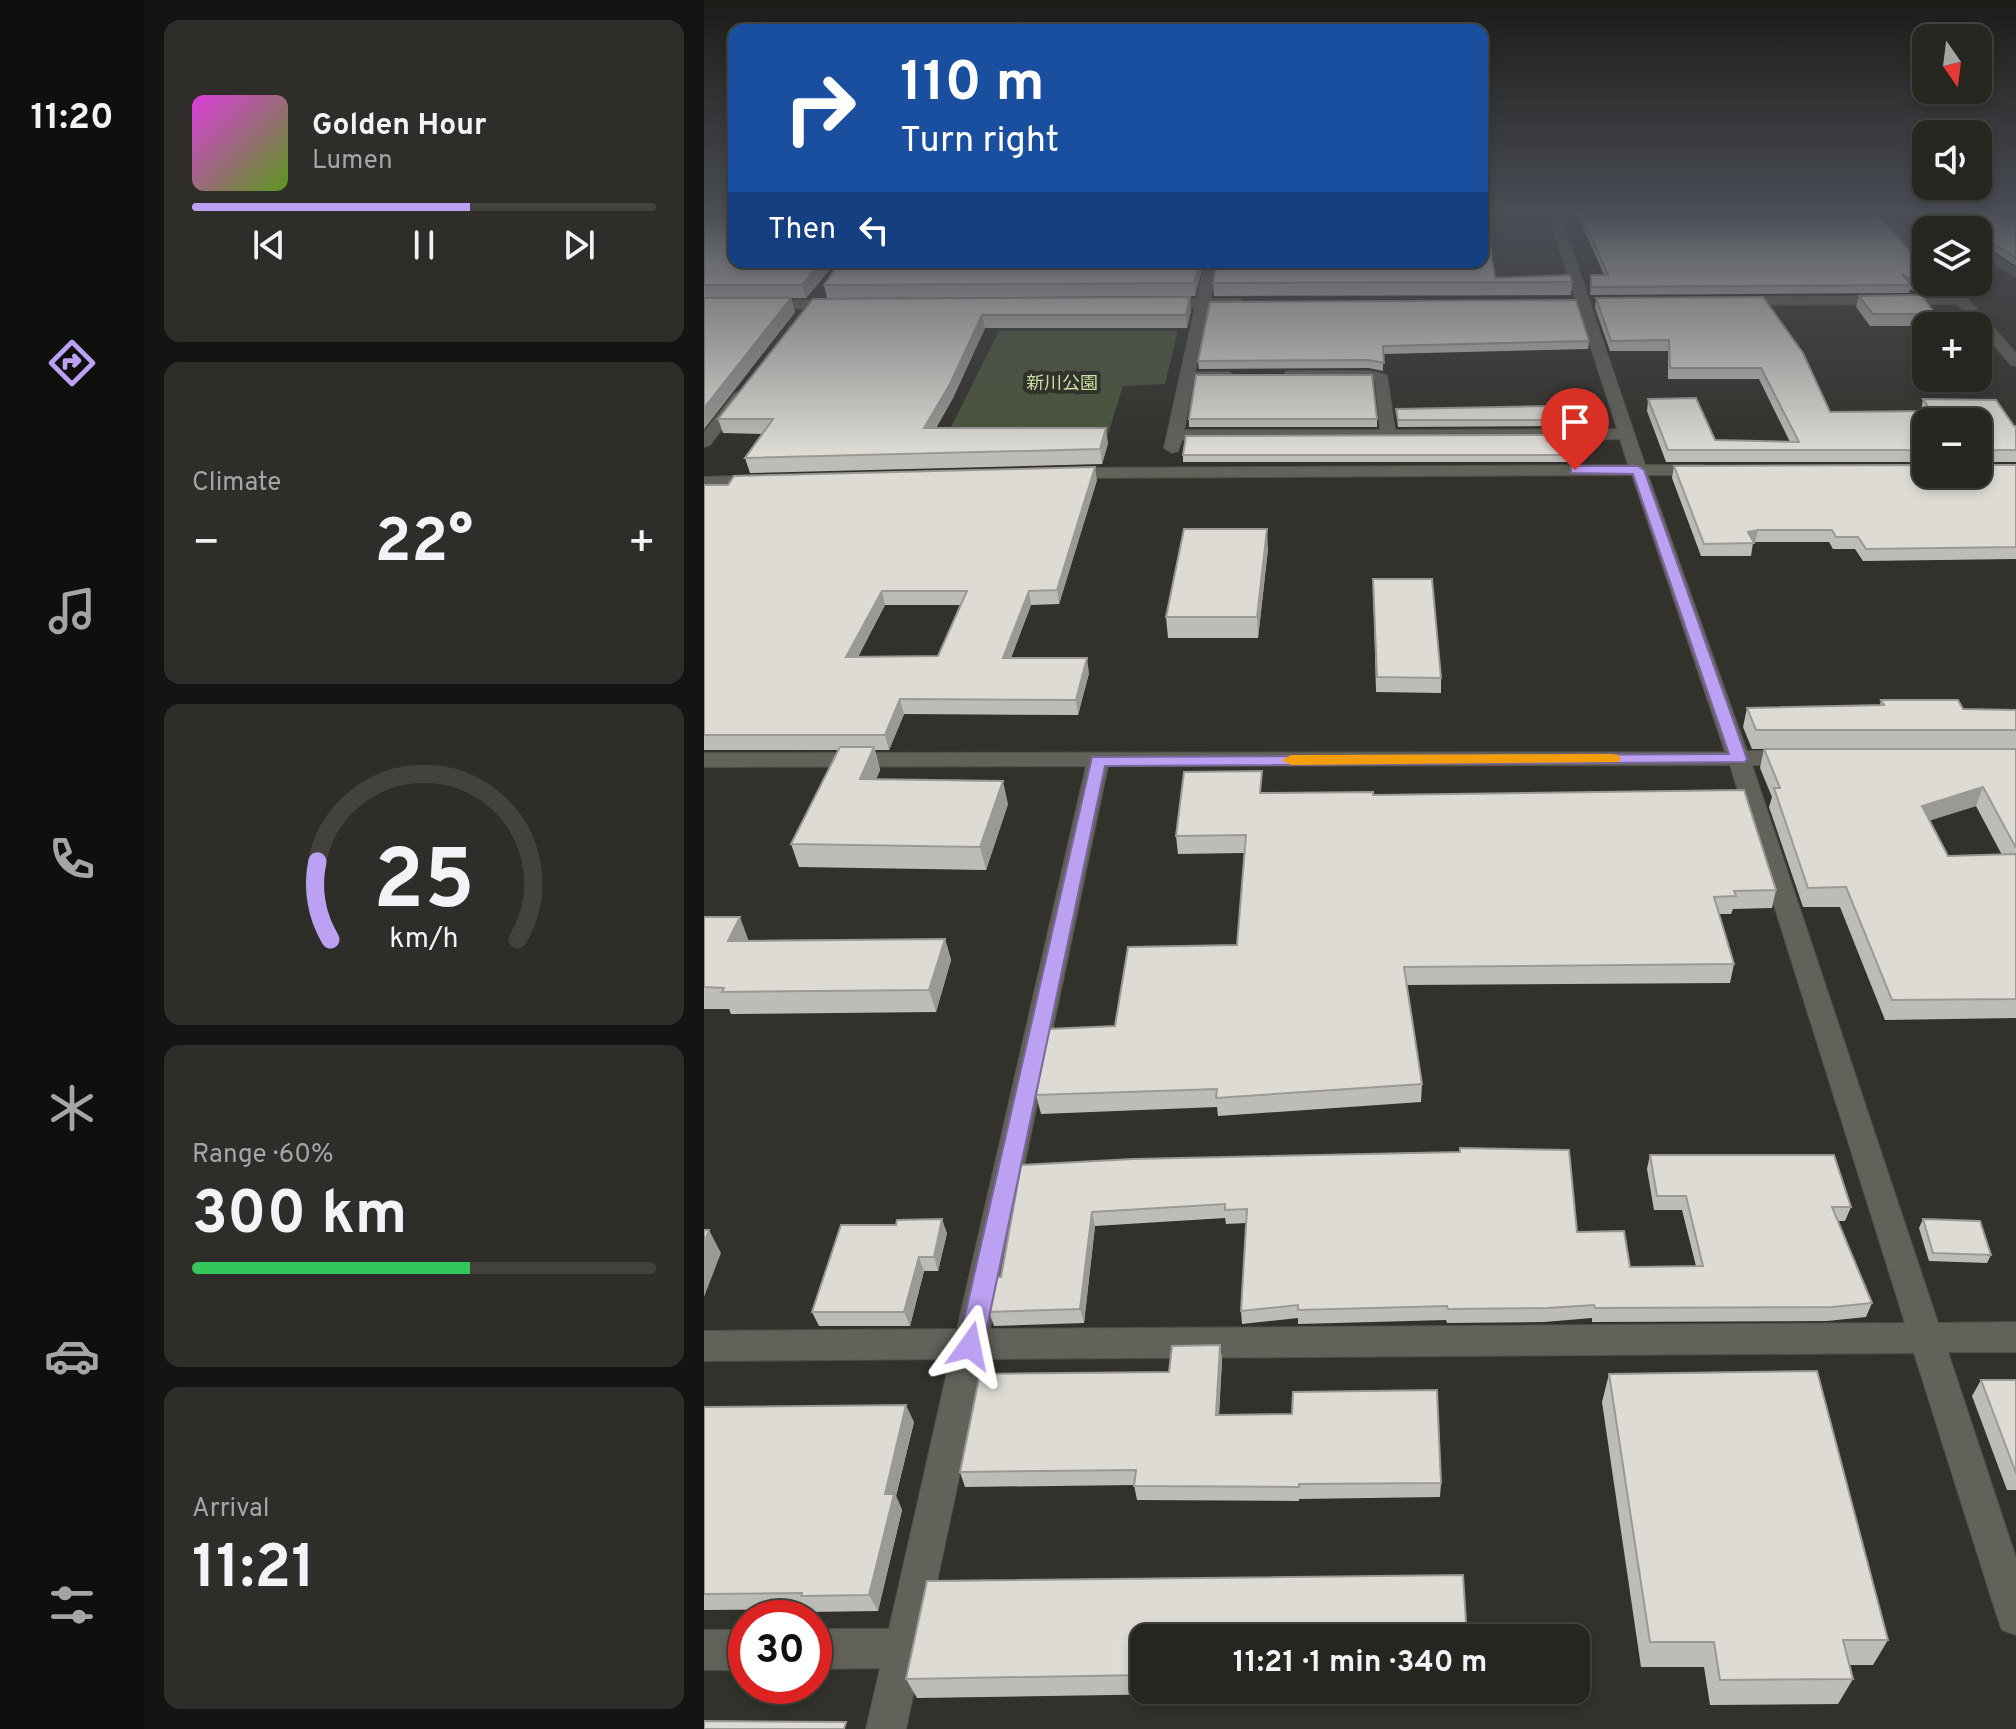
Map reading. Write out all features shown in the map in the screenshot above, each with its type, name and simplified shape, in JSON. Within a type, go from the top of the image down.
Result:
[{"type":"street","points":[[806,311],[820,292]]},
{"type":"street","points":[[1167,470],[1204,292]]},
{"type":"street","points":[[1579,292],[1739,759],[2016,1616]]},
{"type":"street","points":[[1958,296],[2016,362]]},
{"type":"street","points":[[1725,301],[1962,300]]},
{"type":"street","points":[[1140,303],[1250,303]]},
{"type":"street","points":[[704,305],[806,311],[857,304]]},
{"type":"street","points":[[1187,376],[1248,375]]},
{"type":"street","points":[[1278,375],[1369,375],[1382,378],[1388,435]]},
{"type":"street","points":[[704,442],[752,379]]},
{"type":"street","points":[[1175,435],[1626,434]]},
{"type":"street","points":[[1039,473],[1167,470],[1729,470]]},
{"type":"street","points":[[704,482],[784,480]]},
{"type":"street","points":[[704,760],[1816,758]]},
{"type":"street","points":[[886,1729],[1098,761]]},
{"type":"street","points":[[704,1346],[2016,1337]]},
{"type":"street","points":[[832,1649],[903,1648]]},
{"type":"street","points":[[704,1650],[728,1650]]},
{"type":"green space","name":"新川公園","points":[[999,331],[1178,331],[1165,384],[1123,386],[1107,437],[946,437]]},
{"type":"building","points":[[1859,296],[1923,296],[1934,312],[1873,314]]},
{"type":"building","points":[[1190,297],[1186,315],[982,315],[950,384],[924,428],[1106,428],[1100,449],[745,458],[773,419],[718,419],[813,299]]},
{"type":"building","points":[[1763,297],[1803,353],[1830,412],[1912,411],[1912,450],[1668,450],[1648,399],[1696,398],[1715,440],[1799,442],[1761,368],[1670,368],[1669,340],[1611,341],[1596,298]]},
{"type":"building","points":[[704,298],[791,298],[704,408]]},
{"type":"building","points":[[1576,300],[1589,341],[1383,346],[1384,363],[1369,360],[1198,361],[1210,302]]},
{"type":"building","points":[[1196,375],[1372,375],[1377,419],[1189,419]]},
{"type":"building","points":[[1923,399],[1996,400],[2016,426],[2016,450],[1992,450],[1992,408],[1929,408]]},
{"type":"building","points":[[1556,406],[1559,420],[1398,420],[1396,409]]},
{"type":"building","points":[[1563,435],[1568,455],[1183,455],[1186,436]]},
{"type":"building","points":[[1912,465],[1912,488],[1992,488],[1992,465],[2016,465],[2016,547],[1866,549],[1858,537],[1836,537],[1832,530],[1758,530],[1748,532],[1754,543],[1704,544],[1674,466]]},
{"type":"building","points":[[1095,467],[1057,590],[1029,591],[1003,658],[1087,658],[1076,700],[900,699],[885,735],[704,735],[704,485],[728,485],[734,476]],"holes":[[[882,591],[967,591],[938,656],[846,657]]]},
{"type":"building","points":[[1184,529],[1267,529],[1257,617],[1166,617]]},
{"type":"building","points":[[1373,579],[1432,579],[1441,678],[1377,677]]},
{"type":"building","points":[[1881,700],[1958,700],[1963,709],[2016,710],[2016,730],[1756,730],[1747,708],[1884,705]]},
{"type":"building","points":[[840,747],[874,747],[860,779],[1003,781],[980,847],[791,844]]},
{"type":"building","points":[[1764,749],[2016,749],[2016,848],[1983,787],[1922,806],[1948,856],[2016,854],[2016,999],[1892,1000],[1846,887],[1808,888],[1774,788],[1780,788]]},
{"type":"building","points":[[1262,771],[1260,793],[1373,792],[1373,795],[1744,790],[1776,890],[1734,891],[1736,896],[1714,897],[1734,964],[1404,967],[1422,1084],[1216,1098],[1217,1089],[1036,1095],[1048,1029],[1115,1026],[1128,947],[1237,945],[1246,835],[1176,836],[1184,772]]},
{"type":"building","points":[[704,917],[740,917],[728,941],[945,939],[929,990],[722,992],[724,988],[704,987]]},
{"type":"building","points":[[1460,1148],[1569,1150],[1577,1232],[1624,1231],[1630,1267],[1703,1266],[1686,1196],[1657,1196],[1650,1155],[1834,1155],[1851,1207],[1832,1207],[1872,1303],[1832,1307],[1595,1308],[1594,1305],[1298,1310],[1298,1305],[1241,1311],[1247,1209],[1225,1210],[1225,1204],[1092,1212],[1080,1309],[989,1312],[997,1277],[1001,1277],[1021,1165],[1133,1159],[1460,1152]]},
{"type":"building","points":[[942,1219],[934,1257],[919,1257],[904,1312],[812,1312],[841,1225],[896,1225],[897,1220]]},
{"type":"building","points":[[1923,1219],[1980,1221],[1991,1255],[1933,1253]]},
{"type":"building","points":[[1220,1345],[1216,1415],[1292,1414],[1293,1392],[1437,1390],[1441,1483],[1299,1484],[1299,1487],[1134,1486],[1136,1470],[960,1472],[980,1374],[1169,1372],[1172,1346]]},
{"type":"building","points":[[1817,1371],[1888,1640],[1843,1640],[1853,1679],[1720,1680],[1714,1642],[1650,1642],[1609,1374]]},
{"type":"building","points":[[1981,1380],[2016,1380],[2016,1473]]},
{"type":"building","points":[[906,1405],[885,1494],[894,1494],[869,1595],[704,1594],[704,1407]]},
{"type":"building","points":[[1463,1575],[1466,1624],[1130,1624],[1130,1675],[906,1679],[927,1581]]},
{"type":"building","points":[[704,1721],[846,1722],[844,1729],[704,1729]]},
{"type":"slow traffic","points":[[1291,760],[1612,759]]},
{"type":"route","points":[[970,1346],[1098,761],[1739,759],[1638,470],[1575,470]]}]
